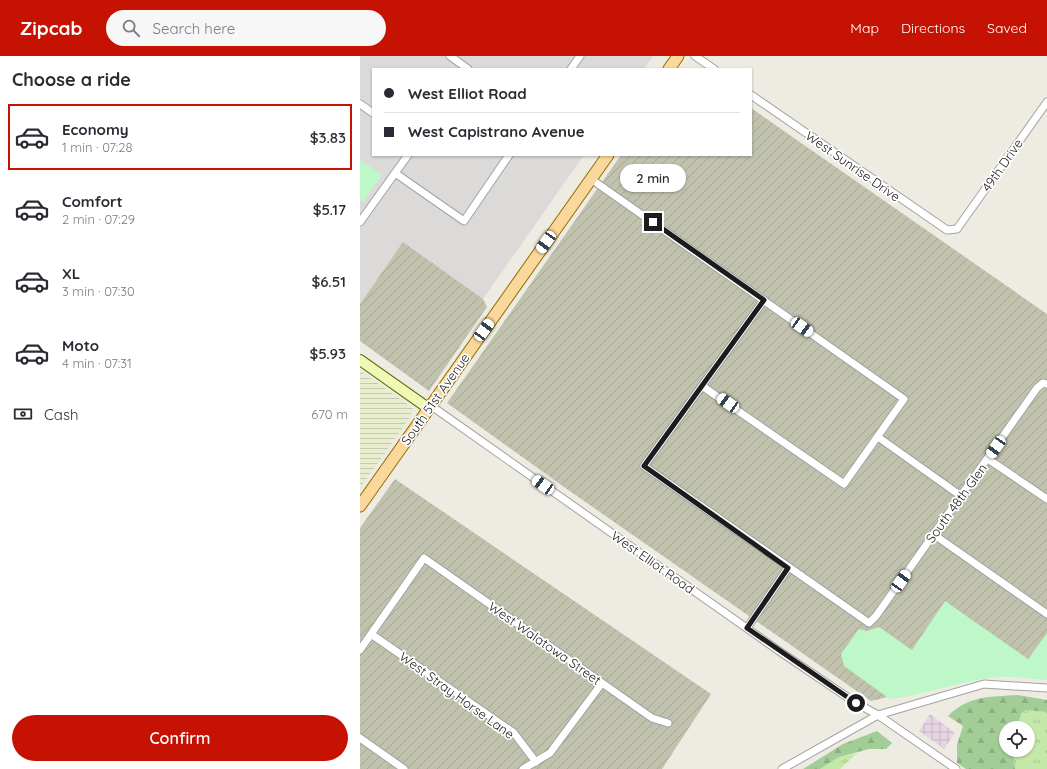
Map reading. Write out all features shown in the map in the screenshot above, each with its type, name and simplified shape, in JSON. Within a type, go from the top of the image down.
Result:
[{"type":"main road","points":[[670,68],[678,56]]},
{"type":"main road","name":"South 51st Avenue","points":[[360,506],[607,156]]},
{"type":"main road","name":"West Elliot Road","points":[[360,360],[429,407]]},
{"type":"street","points":[[450,56],[467,68]]},
{"type":"street","points":[[572,68],[580,56]]},
{"type":"street","points":[[696,56],[713,68]]},
{"type":"street","name":"West Sunrise Drive","points":[[752,96],[936,224],[947,230],[957,228]]},
{"type":"street","name":"49th Drive","points":[[957,228],[1047,102]]},
{"type":"street","points":[[360,104],[372,112]]},
{"type":"street","points":[[360,222],[407,156]]},
{"type":"street","points":[[395,173],[464,222],[508,156]]},
{"type":"street","points":[[591,179],[904,399],[844,484],[702,386]]},
{"type":"street","points":[[747,628],[788,568],[644,466],[764,300]]},
{"type":"street","name":"South 48th Glen","points":[[788,568],[869,623],[876,616],[1037,388],[1045,383]]},
{"type":"street","name":"West Elliot Road","points":[[429,407],[856,703],[878,715],[956,769]]},
{"type":"street","points":[[878,437],[961,496]]},
{"type":"street","points":[[988,458],[1047,499]]},
{"type":"street","points":[[933,534],[1047,614]]},
{"type":"street","name":"West Walatowa Street","points":[[371,634],[424,558],[652,718],[668,723]]},
{"type":"street","points":[[360,650],[371,634]]},
{"type":"street","name":"West Stray Horse Lane","points":[[371,634],[514,733],[536,762]]},
{"type":"street","points":[[523,769],[550,753],[602,683]]},
{"type":"street","points":[[782,769],[878,715],[984,684],[1047,688]]},
{"type":"street","points":[[360,738],[404,769]]},
{"type":"shaded area","points":[[360,56],[653,56],[645,68],[372,68],[372,156],[583,156],[483,299],[403,242],[360,304]]},
{"type":"shaded area","points":[[752,109],[1047,314],[1047,675],[975,676],[871,701],[564,487],[447,403],[620,156],[752,156]]},
{"type":"shaded area","points":[[403,242],[483,299],[487,307],[429,391],[360,341],[360,304]]},
{"type":"shaded area","points":[[360,371],[413,408],[409,419],[360,488]]},
{"type":"shaded area","points":[[395,479],[711,694],[662,769],[360,769],[360,528]]},
{"type":"shaded area","points":[[930,714],[955,733],[944,749],[919,731]]},
{"type":"green space","points":[[360,160],[382,175],[363,202],[360,200]]},
{"type":"green space","points":[[945,601],[1028,659],[1047,633],[1047,680],[998,677],[971,681],[890,699],[844,666],[841,654],[859,629],[867,631],[879,627],[912,650]]},
{"type":"green space","points":[[1018,695],[1047,700],[1047,712],[1026,710],[1021,714],[1019,721],[999,721],[999,757],[1014,757],[1015,769],[966,769],[957,763],[957,745],[963,726],[948,716],[964,704],[980,698]]},
{"type":"green space","points":[[1027,710],[1047,712],[1047,769],[1015,769],[1014,757],[1035,757],[1035,721],[1019,721],[1021,714]]},
{"type":"green space","points":[[877,731],[892,743],[886,749],[869,749],[839,757],[820,769],[803,769],[843,744]]},
{"type":"green space","points":[[857,753],[840,769],[820,769],[839,757]]},
{"type":"route","points":[[653,222],[764,300],[644,466],[788,568],[747,628],[856,703]]}]
